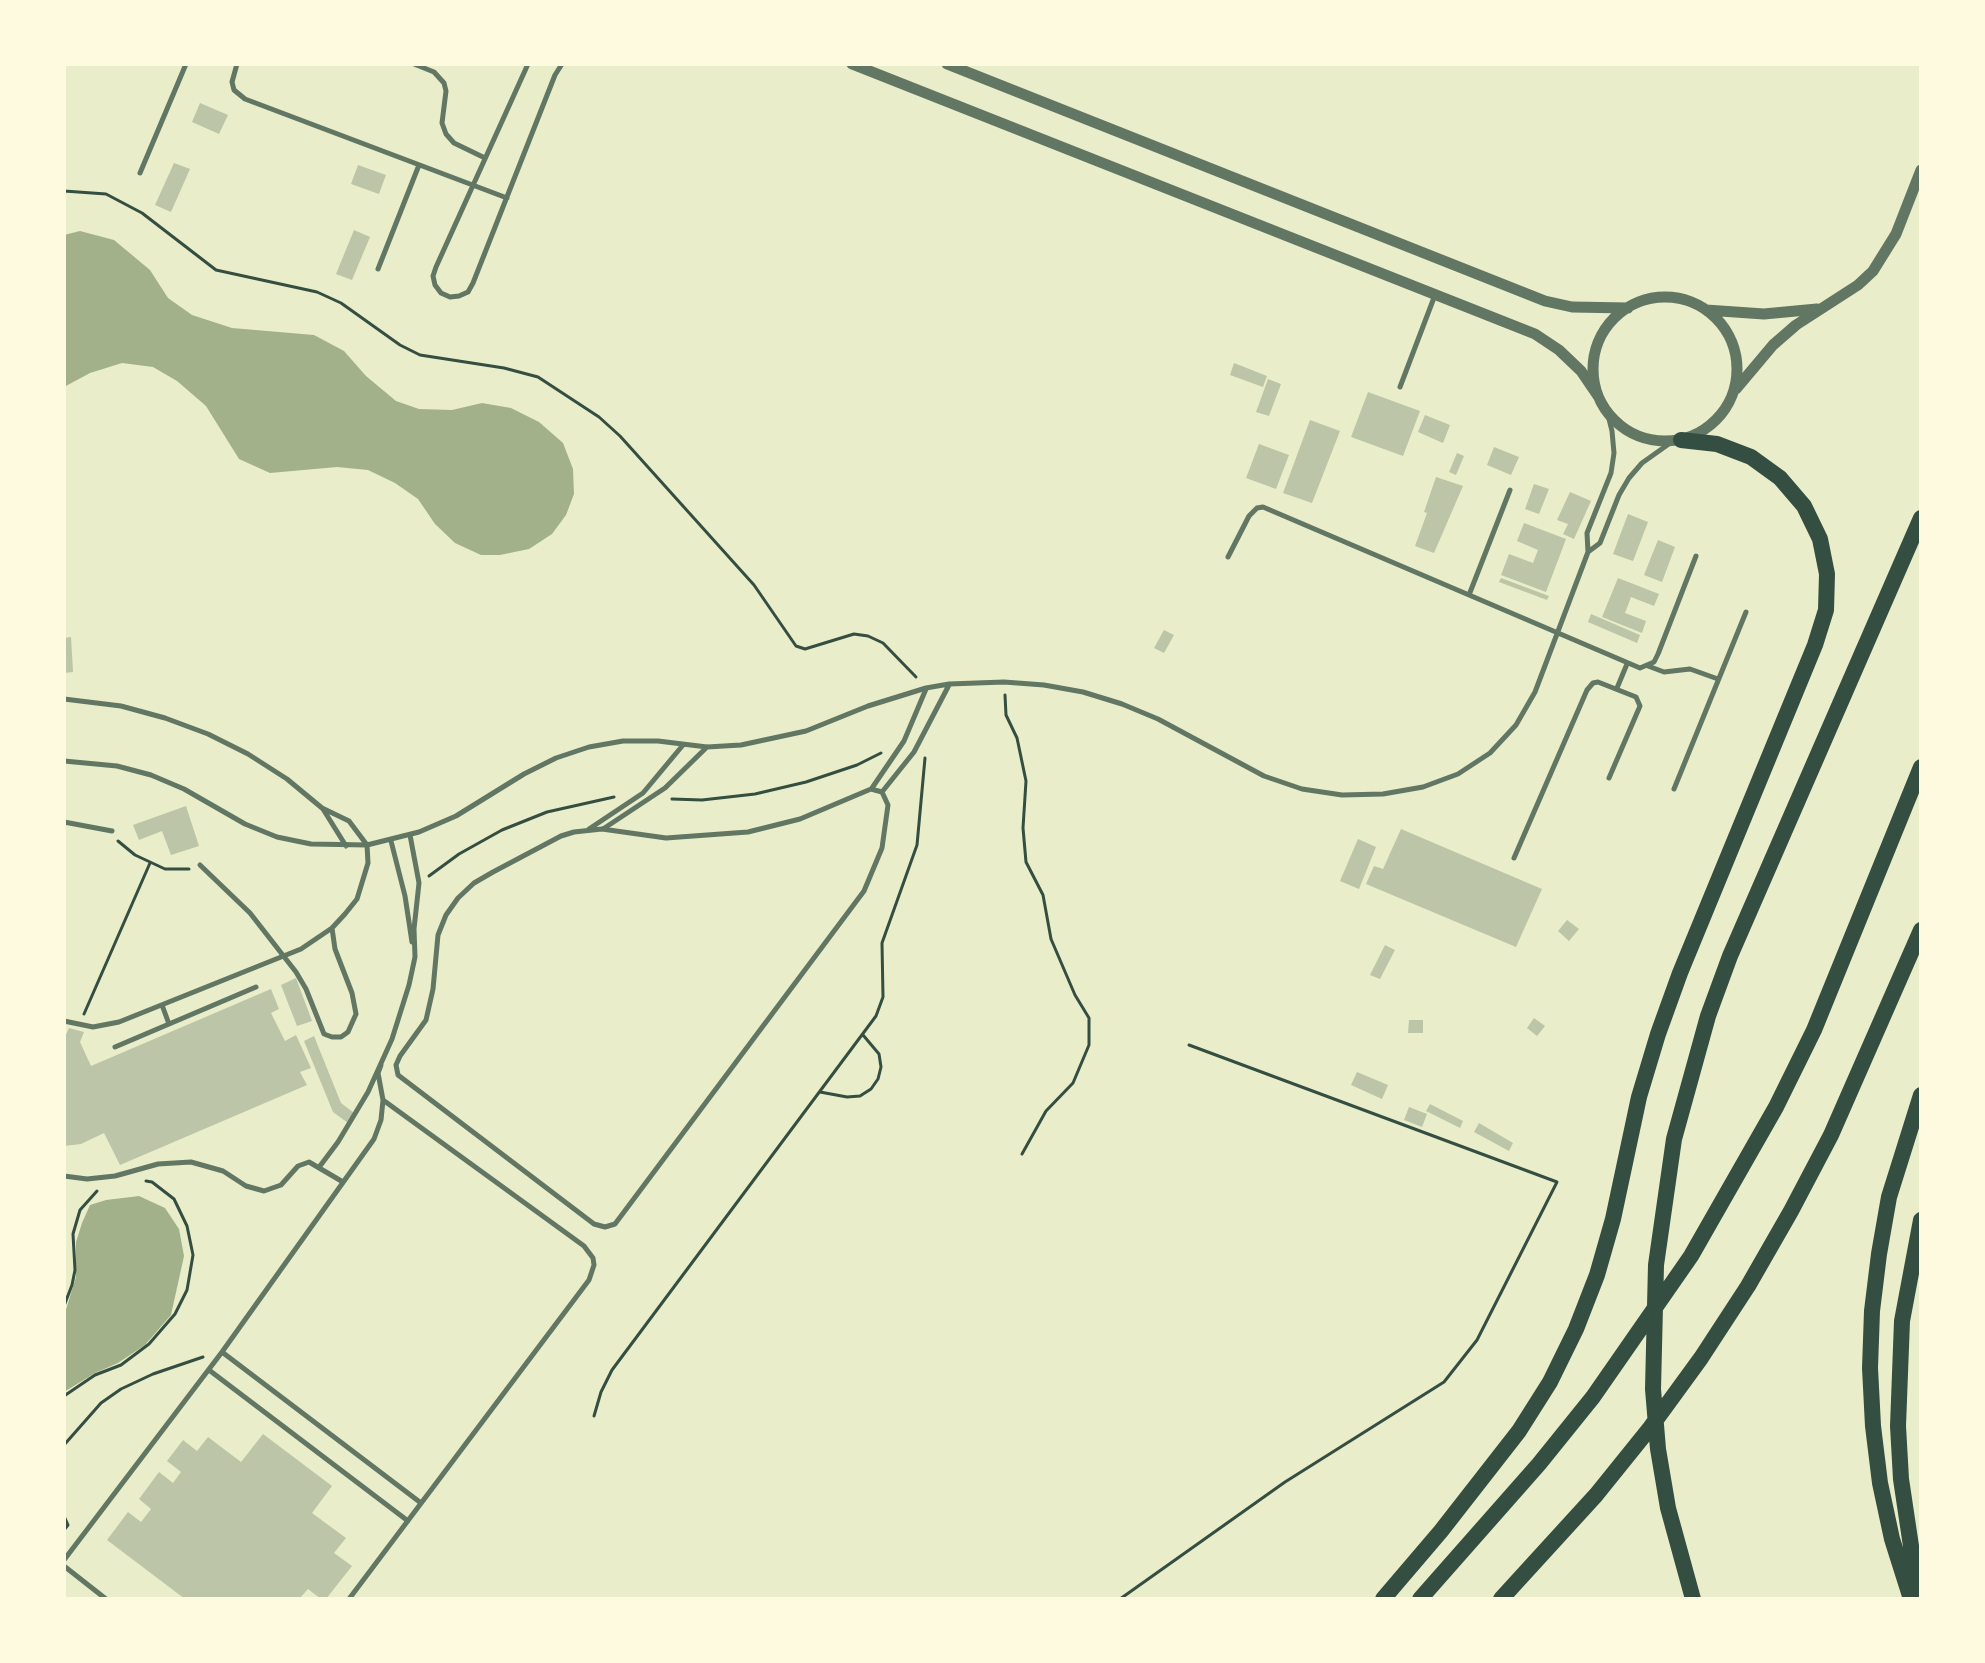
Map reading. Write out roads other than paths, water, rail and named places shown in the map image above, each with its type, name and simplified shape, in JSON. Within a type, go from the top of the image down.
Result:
[{"type":"highway","points":[[1383,1599],[1519,1431],[1550,1382],[1576,1329],[1597,1275],[1613,1219],[1639,1097],[1658,1034],[1680,973],[1815,645],[1826,610],[1827,574],[1820,539],[1804,506],[1780,478],[1751,457],[1717,444],[1677,440]]},
{"type":"highway","points":[[1693,1599],[1668,1508],[1658,1449],[1653,1389],[1656,1265],[1674,1139],[1696,1053],[1730,956],[1921,518]]},
{"type":"highway","points":[[1420,1599],[1521,1486],[1593,1397],[1691,1256],[1770,1120],[1814,1030],[1921,767]]},
{"type":"highway","points":[[1501,1599],[1596,1495],[1650,1428],[1748,1286],[1831,1135],[1921,930]]},
{"type":"highway","points":[[1911,1599],[1892,1539],[1880,1483],[1870,1368],[1872,1311],[1881,1240],[1893,1183],[1921,1095]]},
{"type":"highway","points":[[1919,1599],[1901,1479],[1898,1413],[1902,1321],[1921,1220]]},
{"type":"highway","points":[[1513,1599],[1539,1560]]},
{"type":"street","points":[[852,64],[1535,334],[1559,350],[1581,371],[1620,425],[1636,435],[1654,440],[1677,440],[1698,433],[1714,423],[1773,345],[1821,308],[1858,285],[1886,253],[1921,170]]},
{"type":"street","points":[[947,64],[1545,301],[1572,307],[1628,308]]},
{"type":"street","points":[[1598,396],[1594,366],[1601,337],[1612,320],[1628,308],[1647,300],[1668,297],[1688,301],[1706,310],[1723,326],[1734,347],[1738,370],[1734,393]]},
{"type":"street","points":[[1706,310],[1764,314],[1821,308]]},
{"type":"lane","points":[[140,173],[186,64]]},
{"type":"lane","points":[[237,64],[232,82],[238,95],[507,198]]},
{"type":"lane","points":[[414,64],[434,72],[444,83],[442,123],[446,134],[454,143],[485,158]]},
{"type":"lane","points":[[528,64],[433,276],[441,293],[450,297],[468,292],[473,283],[562,64]]},
{"type":"lane","points":[[378,269],[419,165]]},
{"type":"lane","points":[[1400,387],[1435,294]]},
{"type":"lane","points":[[64,761],[117,766],[151,775],[184,789],[245,824],[277,837],[311,844],[367,845],[410,835],[456,816],[535,769],[589,747],[623,741],[658,741],[707,747],[741,745],[806,731],[868,706],[926,688],[1004,682],[1057,687],[1122,704],[1158,719],[1264,776],[1302,789],[1342,795],[1383,794],[1423,787],[1458,774],[1490,753],[1516,725],[1535,692],[1588,552],[1587,533],[1611,473],[1614,453],[1607,411]]},
{"type":"lane","points":[[1588,552],[1600,543],[1629,478],[1642,463],[1677,440]]},
{"type":"lane","points":[[1469,595],[1510,490]]},
{"type":"lane","points":[[1228,557],[1249,516],[1257,508],[1263,507],[1627,664],[1640,668],[1648,666],[1664,672],[1690,669],[1718,679]]},
{"type":"lane","points":[[1648,666],[1658,654],[1696,556]]},
{"type":"lane","points":[[1674,789],[1746,612]]},
{"type":"lane","points":[[1617,688],[1627,664]]},
{"type":"lane","points":[[1514,858],[1589,686],[1598,682],[1636,697],[1640,706],[1609,778]]},
{"type":"lane","points":[[882,792],[927,730],[949,684]]},
{"type":"lane","points":[[871,789],[882,792],[888,805],[882,848],[858,901],[619,1220],[605,1227],[594,1224],[405,1083],[397,1070],[400,1056],[426,1020],[433,989],[438,935],[446,915],[474,883],[561,836],[588,829],[666,838],[748,832],[800,819],[871,789],[904,741],[926,688]]},
{"type":"lane","points":[[64,699],[121,706],[165,718],[208,734],[248,754],[287,779],[322,808],[349,821],[367,845],[368,863],[357,899],[332,928],[301,949],[106,1026],[79,1026],[64,1021]]},
{"type":"lane","points":[[588,829],[643,793],[683,745]]},
{"type":"lane","points":[[602,829],[680,775],[707,747]]},
{"type":"lane","points":[[322,808],[346,846]]},
{"type":"lane","points":[[64,822],[112,831]]},
{"type":"lane","points":[[106,1599],[64,1563],[209,1370],[374,1139],[381,1120],[383,1100],[378,1073],[402,1012],[415,957],[414,929],[419,883],[410,835]]},
{"type":"lane","points":[[391,841],[405,896],[415,957]]},
{"type":"lane","points":[[200,865],[250,913],[283,956],[306,989],[324,1034],[341,1037],[353,1024],[355,1003],[338,959],[332,928]]},
{"type":"lane","points":[[115,1047],[256,987]]},
{"type":"lane","points":[[162,1005],[169,1024]]},
{"type":"lane","points":[[320,1166],[354,1118],[381,1065]]},
{"type":"lane","points":[[349,1599],[593,1273],[593,1258],[589,1251],[383,1100]]},
{"type":"lane","points":[[64,1176],[87,1179],[115,1176],[158,1164],[191,1162],[223,1171],[246,1186],[264,1191],[281,1185],[303,1163],[309,1162],[343,1182]]},
{"type":"lane","points":[[222,1352],[421,1503]]},
{"type":"lane","points":[[209,1370],[408,1521]]}]
